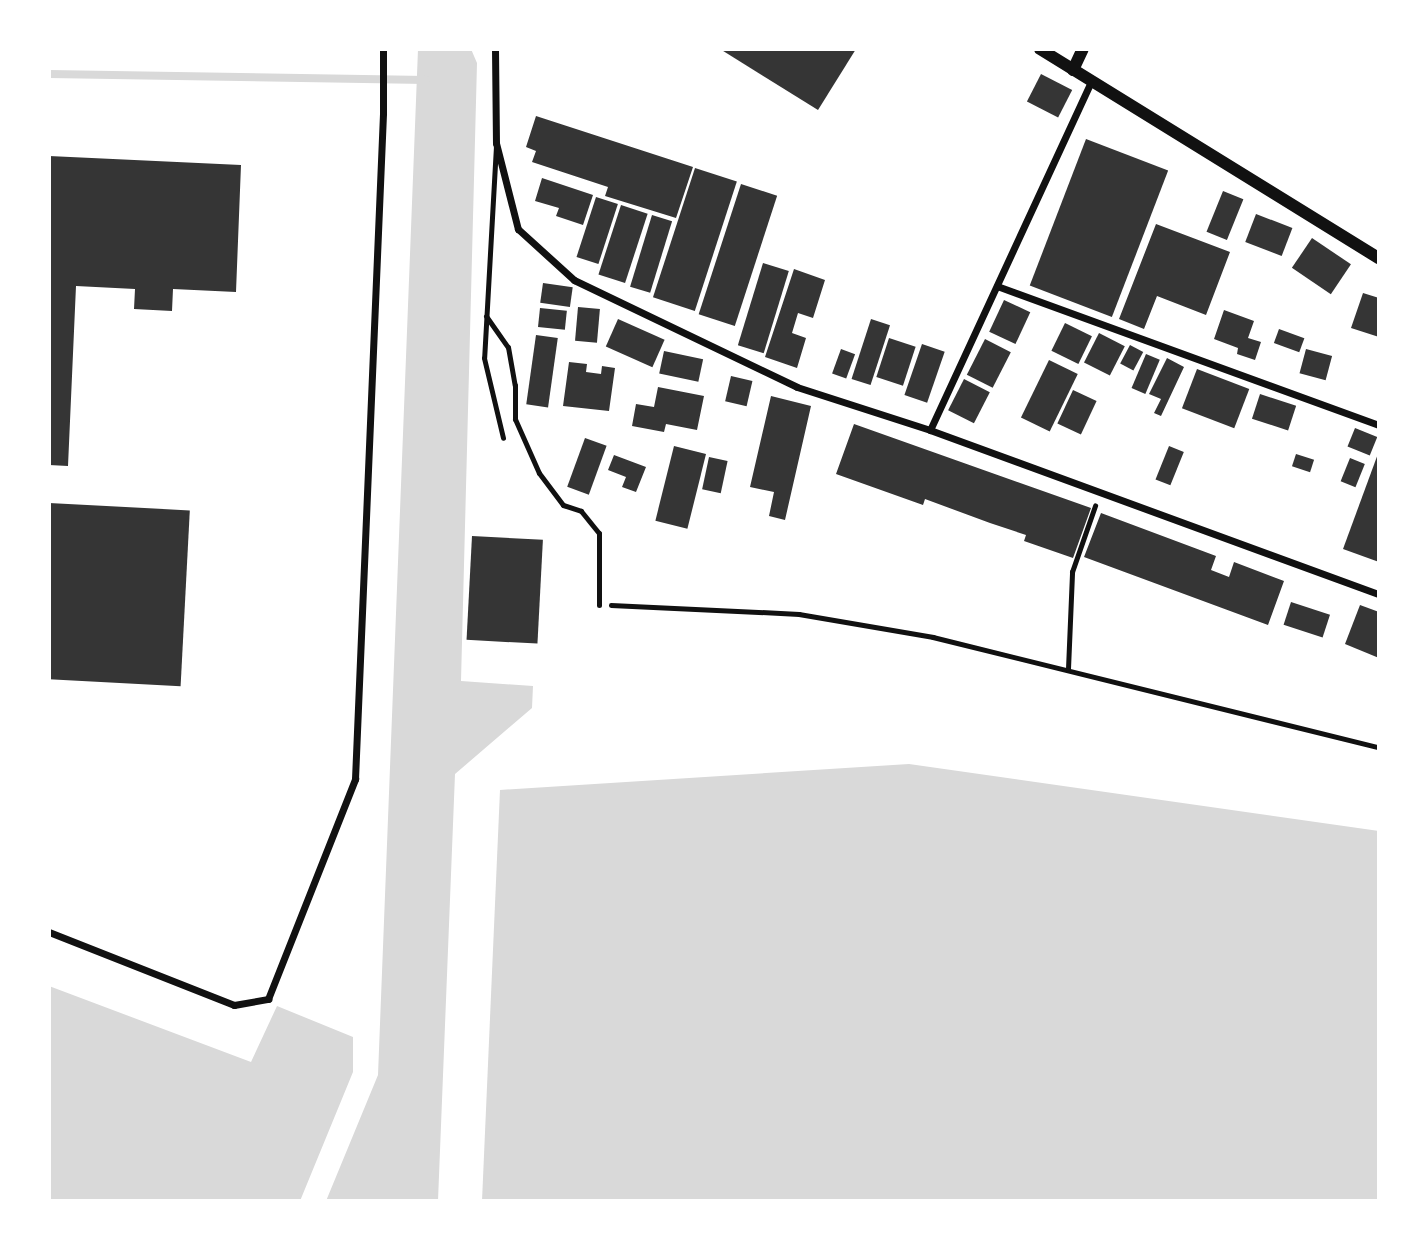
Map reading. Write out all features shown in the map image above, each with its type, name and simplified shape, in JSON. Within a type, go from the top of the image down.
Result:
[{"type":"street","points":[[49,932],[234,1005],[268,999],[355,779],[383,113],[383,49]]},
{"type":"street","points":[[495,49],[496,143],[518,229],[574,280],[797,387],[930,430],[1379,594]]},
{"type":"street","points":[[1073,70],[1083,49]]},
{"type":"street","points":[[1048,51],[1073,70],[1379,258]]},
{"type":"street","points":[[930,430],[1091,81]]},
{"type":"street","points":[[997,286],[1379,425]]},
{"type":"lane","points":[[496,143],[484,358],[503,439]]},
{"type":"lane","points":[[486,316],[508,347],[515,385],[515,419],[538,473],[563,505],[581,512],[599,533],[599,605]]},
{"type":"path","points":[[1068,669],[1072,572],[1100,492]]},
{"type":"path","points":[[599,605],[799,614],[933,637],[1379,747]]},
{"type":"shaded area","points":[[418,49],[471,49],[477,63],[461,681],[533,686],[532,708],[455,774],[438,1201],[326,1201],[378,1075]]},
{"type":"shaded area","points":[[909,764],[1379,831],[1379,1201],[482,1201],[500,790]]},
{"type":"shaded area","points":[[49,986],[251,1062],[277,1006],[353,1037],[353,1072],[300,1201],[49,1201]]},
{"type":"building","points":[[720,49],[856,49],[818,110]]},
{"type":"building","points":[[1041,74],[1072,90],[1058,118],[1027,102]]},
{"type":"building","points":[[536,116],[693,167],[676,218],[605,196],[608,187],[532,162],[536,151],[526,147]]},
{"type":"building","points":[[1086,139],[1168,171],[1112,317],[1030,286]]},
{"type":"building","points":[[49,156],[241,165],[236,292],[173,289],[172,311],[134,309],[135,289],[76,286],[68,466],[49,465]]},
{"type":"building","points":[[695,168],[737,182],[695,311],[653,297]]},
{"type":"building","points":[[542,178],[593,195],[583,225],[556,216],[559,208],[535,201]]},
{"type":"building","points":[[741,184],[777,196],[735,326],[699,314]]},
{"type":"building","points":[[1223,191],[1243,199],[1227,240],[1207,232]]},
{"type":"building","points":[[596,197],[618,204],[598,264],[577,257]]},
{"type":"building","points":[[621,205],[648,214],[625,283],[598,274]]},
{"type":"building","points":[[1256,214],[1292,228],[1282,256],[1245,242]]},
{"type":"building","points":[[652,215],[672,221],[650,293],[630,287]]},
{"type":"building","points":[[1156,224],[1230,252],[1206,315],[1157,296],[1144,329],[1119,319]]},
{"type":"building","points":[[1312,238],[1351,264],[1331,294],[1292,268]]},
{"type":"building","points":[[763,263],[789,271],[764,353],[738,345]]},
{"type":"building","points":[[794,269],[825,280],[813,318],[798,313],[792,333],[806,338],[797,368],[765,357]]},
{"type":"building","points":[[543,283],[573,287],[570,307],[540,303]]},
{"type":"building","points":[[1363,293],[1379,298],[1379,337],[1351,328]]},
{"type":"building","points":[[1004,300],[1030,312],[1015,344],[989,332]]},
{"type":"building","points":[[578,307],[600,309],[597,343],[575,341]]},
{"type":"building","points":[[540,308],[567,311],[565,330],[538,327]]},
{"type":"building","points":[[1224,310],[1254,321],[1248,338],[1261,342],[1255,360],[1237,354],[1238,348],[1214,339]]},
{"type":"building","points":[[618,319],[665,340],[652,367],[606,346]]},
{"type":"building","points":[[871,319],[890,325],[871,385],[852,379]]},
{"type":"building","points":[[1065,323],[1092,336],[1078,364],[1051,351]]},
{"type":"building","points":[[1279,329],[1304,338],[1299,352],[1274,343]]},
{"type":"building","points":[[1099,333],[1125,346],[1110,376],[1084,362]]},
{"type":"building","points":[[536,335],[558,338],[548,407],[526,404]]},
{"type":"building","points":[[889,338],[916,347],[903,386],[876,377]]},
{"type":"building","points":[[985,339],[1011,352],[993,388],[967,375]]},
{"type":"building","points":[[922,344],[945,352],[927,403],[904,395]]},
{"type":"building","points":[[1130,345],[1143,352],[1133,371],[1120,364]]},
{"type":"building","points":[[841,349],[855,354],[846,379],[832,373]]},
{"type":"building","points":[[1306,349],[1332,356],[1326,380],[1300,373]]},
{"type":"building","points":[[664,351],[703,359],[698,382],[659,373]]},
{"type":"building","points":[[1146,354],[1160,360],[1145,394],[1132,388]]},
{"type":"building","points":[[1167,358],[1184,367],[1161,416],[1154,413],[1161,399],[1149,394]]},
{"type":"building","points":[[1049,360],[1078,374],[1050,432],[1021,418]]},
{"type":"building","points":[[569,362],[587,364],[586,372],[601,374],[602,366],[615,368],[609,411],[563,406]]},
{"type":"building","points":[[1197,369],[1249,389],[1234,428],[1182,408]]},
{"type":"building","points":[[731,376],[752,381],[747,406],[725,401]]},
{"type":"building","points":[[964,379],[990,392],[974,423],[948,410]]},
{"type":"building","points":[[658,387],[704,396],[697,430],[666,424],[664,432],[632,426],[636,404],[654,407]]},
{"type":"building","points":[[1073,390],[1097,401],[1081,435],[1057,424]]},
{"type":"building","points":[[1260,394],[1296,406],[1288,430],[1252,419]]},
{"type":"building","points":[[771,396],[811,406],[785,520],[769,516],[774,492],[750,487]]},
{"type":"building","points":[[854,424],[1091,508],[1073,558],[1024,541],[1026,535],[925,499],[923,505],[836,474]]},
{"type":"building","points":[[1355,428],[1377,437],[1370,456],[1348,447]]},
{"type":"building","points":[[585,438],[607,446],[589,495],[567,487]]},
{"type":"building","points":[[674,446],[706,454],[687,529],[655,521]]},
{"type":"building","points":[[1169,446],[1184,452],[1170,485],[1156,479]]},
{"type":"building","points":[[1379,451],[1379,562],[1343,549]]},
{"type":"building","points":[[1296,454],[1314,460],[1310,472],[1292,466]]},
{"type":"building","points":[[614,455],[646,467],[636,492],[622,487],[626,477],[608,470]]},
{"type":"building","points":[[709,457],[728,461],[721,493],[702,489]]},
{"type":"building","points":[[1350,458],[1365,464],[1355,487],[1341,481]]},
{"type":"building","points":[[49,503],[190,510],[181,686],[49,679]]},
{"type":"building","points":[[1101,513],[1216,556],[1211,570],[1229,577],[1234,562],[1284,581],[1268,625],[1084,557]]},
{"type":"building","points":[[472,536],[543,540],[537,644],[467,640]]},
{"type":"building","points":[[1291,602],[1330,615],[1323,637],[1284,625]]},
{"type":"building","points":[[1360,605],[1379,612],[1379,658],[1345,644]]},
{"type":"waterway","points":[[49,74],[426,80]]}]
